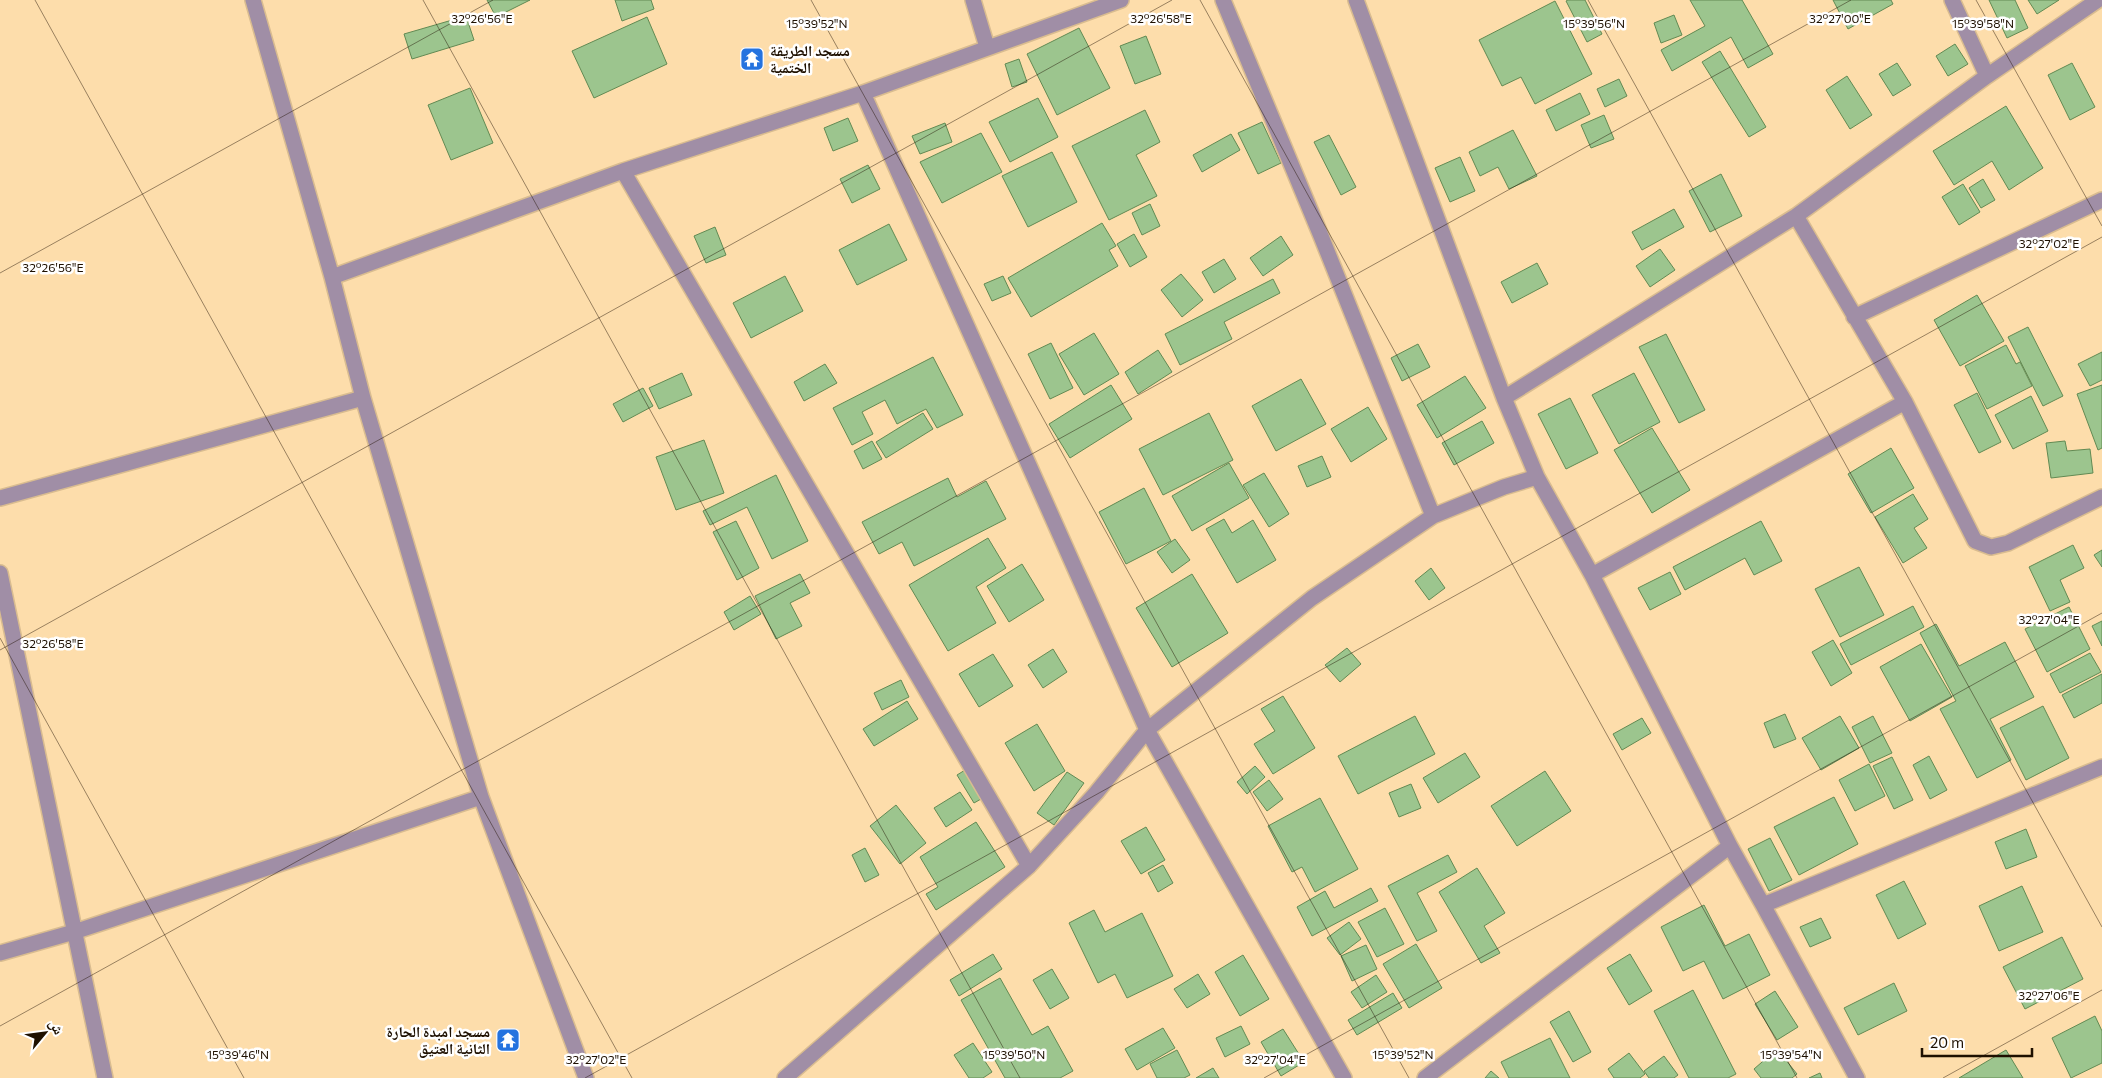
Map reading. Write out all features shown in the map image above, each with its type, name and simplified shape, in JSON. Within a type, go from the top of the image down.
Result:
[{"type":"street","points":[[253,0],[332,277],[363,398],[481,797],[586,1078]]},
{"type":"street","points":[[972,0],[987,48]]},
{"type":"street","points":[[332,277],[623,170],[863,93],[1121,0]]},
{"type":"street","points":[[1223,0],[1321,236],[1433,516]]},
{"type":"street","points":[[1356,0],[1504,398],[1537,478],[1592,575],[1730,846],[1857,1078]]},
{"type":"street","points":[[1952,0],[1987,76]]},
{"type":"street","points":[[1504,398],[1796,216],[1987,76],[2098,0]]},
{"type":"street","points":[[863,93],[1147,730],[1344,1078]]},
{"type":"street","points":[[623,170],[1029,866]]},
{"type":"street","points":[[1854,317],[2102,200]]},
{"type":"street","points":[[1796,216],[1905,402],[1976,541],[1991,548],[2008,543],[2102,497]]},
{"type":"street","points":[[0,498],[363,398]]},
{"type":"street","points":[[1592,575],[1905,402]]},
{"type":"street","points":[[785,1078],[1029,866],[1096,793],[1147,730],[1312,598],[1433,516],[1504,487],[1537,478]]},
{"type":"street","points":[[0,573],[105,1078]]},
{"type":"street","points":[[1763,905],[2102,767]]},
{"type":"street","points":[[0,953],[74,932],[481,797]]},
{"type":"street","points":[[1425,1078],[1730,846]]},
{"type":"building","points":[[487,0],[530,0],[496,17]]},
{"type":"building","points":[[615,0],[651,0],[654,9],[622,21]]},
{"type":"building","points":[[1585,0],[1602,34],[1587,42],[1566,1]]},
{"type":"building","points":[[1690,0],[1742,0],[1773,54],[1748,68],[1731,37],[1672,71],[1661,50],[1705,26]]},
{"type":"building","points":[[1833,0],[1891,0],[1893,4],[1848,29]]},
{"type":"building","points":[[1989,0],[2015,0],[2028,28],[2007,38]]},
{"type":"building","points":[[2028,0],[2059,0],[2037,14]]},
{"type":"building","points":[[1555,1],[1592,74],[1535,104],[1521,77],[1502,86],[1479,40]]},
{"type":"building","points":[[1674,15],[1682,35],[1661,43],[1654,23]]},
{"type":"building","points":[[466,16],[474,40],[412,59],[404,34]]},
{"type":"building","points":[[647,17],[667,64],[594,98],[572,51]]},
{"type":"building","points":[[1079,28],[1110,88],[1057,115],[1027,54]]},
{"type":"building","points":[[1146,36],[1161,74],[1135,84],[1120,46]]},
{"type":"building","points":[[1955,44],[1968,64],[1948,76],[1936,56]]},
{"type":"building","points":[[1720,51],[1766,127],[1749,137],[1702,62]]},
{"type":"building","points":[[1019,59],[1027,82],[1012,87],[1005,64]]},
{"type":"building","points":[[1897,63],[1911,85],[1893,96],[1879,74]]},
{"type":"building","points":[[2072,63],[2095,107],[2070,120],[2048,75]]},
{"type":"building","points":[[1847,76],[1872,115],[1850,129],[1826,90]]},
{"type":"building","points":[[1619,79],[1627,96],[1605,107],[1597,89]]},
{"type":"building","points":[[470,88],[493,143],[451,160],[428,105]]},
{"type":"building","points":[[1580,93],[1590,114],[1556,131],[1546,110]]},
{"type":"building","points":[[1038,98],[1058,137],[1010,162],[989,122]]},
{"type":"building","points":[[2006,106],[2043,168],[2009,190],[1992,161],[1954,185],[1933,151]]},
{"type":"building","points":[[1145,110],[1160,142],[1136,155],[1157,196],[1109,220],[1072,146]]},
{"type":"building","points":[[1604,115],[1614,139],[1591,148],[1581,125]]},
{"type":"building","points":[[848,118],[858,141],[833,151],[824,128]]},
{"type":"building","points":[[1262,122],[1281,163],[1258,174],[1238,133]]},
{"type":"building","points":[[945,123],[952,142],[920,154],[912,136]]},
{"type":"building","points":[[1513,130],[1537,176],[1509,189],[1498,167],[1480,176],[1469,152]]},
{"type":"building","points":[[981,133],[1002,172],[942,203],[920,162]]},
{"type":"building","points":[[1231,134],[1240,150],[1202,172],[1193,155]]},
{"type":"building","points":[[1329,135],[1356,187],[1341,195],[1314,142]]},
{"type":"building","points":[[1052,152],[1077,202],[1028,227],[1002,176]]},
{"type":"building","points":[[1460,157],[1475,191],[1450,202],[1435,168]]},
{"type":"building","points":[[868,165],[880,189],[852,203],[840,179]]},
{"type":"building","points":[[1721,174],[1742,216],[1710,232],[1689,191]]},
{"type":"building","points":[[1983,179],[1995,200],[1981,208],[1969,188]]},
{"type":"building","points":[[1963,184],[1980,212],[1959,225],[1942,197]]},
{"type":"building","points":[[1150,204],[1160,226],[1142,235],[1132,213]]},
{"type":"building","points":[[1674,209],[1684,227],[1642,250],[1632,232]]},
{"type":"building","points":[[1102,223],[1116,246],[1109,250],[1118,266],[1031,317],[1008,278]]},
{"type":"building","points":[[889,224],[907,260],[857,285],[839,250]]},
{"type":"building","points":[[715,227],[726,255],[706,263],[694,236]]},
{"type":"building","points":[[1134,234],[1147,257],[1130,267],[1117,244]]},
{"type":"building","points":[[1281,236],[1293,255],[1263,276],[1250,258]]},
{"type":"building","points":[[1660,249],[1675,270],[1650,287],[1636,266]]},
{"type":"building","points":[[1224,259],[1236,279],[1214,293],[1202,272]]},
{"type":"building","points":[[1537,263],[1548,284],[1512,303],[1501,282]]},
{"type":"building","points":[[1181,274],[1203,300],[1182,317],[1161,290]]},
{"type":"building","points":[[785,276],[803,311],[751,338],[733,303]]},
{"type":"building","points":[[1003,276],[1011,293],[992,301],[984,284]]},
{"type":"building","points":[[1273,279],[1280,293],[1224,322],[1232,339],[1180,365],[1165,334]]},
{"type":"building","points":[[1977,295],[2004,341],[1960,366],[1934,320]]},
{"type":"building","points":[[2028,327],[2063,396],[2043,406],[2008,337]]},
{"type":"building","points":[[1094,333],[1119,374],[1084,395],[1059,354]]},
{"type":"building","points":[[1666,334],[1705,410],[1679,423],[1639,347]]},
{"type":"building","points":[[1051,343],[1073,388],[1050,399],[1028,354]]},
{"type":"building","points":[[1418,344],[1430,367],[1402,381],[1391,358]]},
{"type":"building","points":[[2006,345],[2016,364],[2020,362],[2032,386],[1987,409],[1965,366]]},
{"type":"building","points":[[1158,350],[1172,372],[1138,394],[1125,372]]},
{"type":"building","points":[[2102,352],[2102,380],[2090,386],[2078,364]]},
{"type":"building","points":[[933,357],[963,415],[937,428],[926,409],[897,424],[885,400],[862,412],[873,434],[852,445],[833,408]]},
{"type":"building","points":[[825,364],[837,383],[804,401],[794,382]]},
{"type":"building","points":[[682,373],[692,395],[659,409],[649,388]]},
{"type":"building","points":[[1634,373],[1660,422],[1619,444],[1592,395]]},
{"type":"building","points":[[1465,376],[1486,408],[1437,438],[1417,405]]},
{"type":"building","points":[[1301,379],[1326,424],[1276,451],[1252,406]]},
{"type":"building","points":[[1111,385],[1132,419],[1070,458],[1049,424]]},
{"type":"building","points":[[2102,385],[2102,448],[2098,450],[2077,394]]},
{"type":"building","points":[[643,388],[653,406],[623,422],[613,404]]},
{"type":"building","points":[[1977,393],[2001,442],[1979,453],[1954,405]]},
{"type":"building","points":[[2031,396],[2048,431],[2013,449],[1995,415]]},
{"type":"building","points":[[1570,398],[1598,453],[1566,469],[1538,414]]},
{"type":"building","points":[[1368,407],[1387,439],[1351,462],[1331,429]]},
{"type":"building","points":[[923,413],[933,429],[886,458],[876,442]]},
{"type":"building","points":[[1209,413],[1233,460],[1163,495],[1139,449]]},
{"type":"building","points":[[1482,421],[1494,443],[1454,465],[1442,443]]},
{"type":"building","points":[[1652,428],[1690,490],[1652,513],[1614,450]]},
{"type":"building","points":[[704,440],[724,493],[676,510],[656,457]]},
{"type":"building","points":[[872,441],[882,459],[863,469],[854,451]]},
{"type":"building","points":[[2065,441],[2067,451],[2090,449],[2093,473],[2051,478],[2046,443]]},
{"type":"building","points":[[1891,448],[1914,488],[1871,513],[1848,474]]},
{"type":"building","points":[[1322,456],[1331,477],[1307,487],[1298,466]]},
{"type":"building","points":[[1229,463],[1249,498],[1192,531],[1172,496]]},
{"type":"building","points":[[1264,473],[1289,514],[1269,527],[1243,485]]},
{"type":"building","points":[[776,475],[808,541],[772,559],[747,507],[710,525],[703,511]]},
{"type":"building","points":[[948,478],[957,497],[986,481],[1006,519],[914,566],[902,542],[879,554],[862,522]]},
{"type":"building","points":[[1144,488],[1171,541],[1126,564],[1099,512]]},
{"type":"building","points":[[1913,494],[1928,519],[1914,528],[1927,548],[1903,563],[1875,517]]},
{"type":"building","points":[[1224,519],[1232,533],[1253,520],[1276,560],[1237,583],[1206,529]]},
{"type":"building","points":[[736,521],[759,568],[737,580],[713,532]]},
{"type":"building","points":[[1761,521],[1782,561],[1754,575],[1745,558],[1685,590],[1673,567]]},
{"type":"building","points":[[988,538],[1006,568],[976,587],[996,623],[948,651],[909,585]]},
{"type":"building","points":[[1175,539],[1190,560],[1172,573],[1157,552]]},
{"type":"building","points":[[2073,545],[2084,568],[2060,580],[2070,602],[2050,611],[2029,567]]},
{"type":"building","points":[[2102,550],[2102,567],[2094,555]]},
{"type":"building","points":[[1022,564],[1044,600],[1009,622],[987,586]]},
{"type":"building","points":[[1859,567],[1884,615],[1840,637],[1815,589]]},
{"type":"building","points":[[1431,568],[1445,588],[1429,600],[1415,581]]},
{"type":"building","points":[[1670,572],[1681,594],[1650,610],[1638,588]]},
{"type":"building","points":[[800,574],[810,593],[790,603],[802,626],[776,639],[755,596]]},
{"type":"building","points":[[1192,574],[1228,633],[1172,667],[1136,608]]},
{"type":"building","points":[[750,596],[761,614],[734,630],[724,612]]},
{"type":"building","points":[[1913,606],[1924,627],[1851,665],[1840,644]]},
{"type":"building","points":[[2069,607],[2090,649],[2047,672],[2025,629]]},
{"type":"building","points":[[2102,621],[2102,646],[2092,626]]},
{"type":"building","points":[[1936,624],[1959,666],[2005,642],[2034,697],[1990,719],[2011,760],[1977,778],[1940,709],[1956,701],[1920,633]]},
{"type":"building","points":[[1833,640],[1852,673],[1831,686],[1812,652]]},
{"type":"building","points":[[1921,644],[1952,697],[1910,721],[1880,667]]},
{"type":"building","points":[[1347,648],[1361,664],[1340,682],[1325,665]]},
{"type":"building","points":[[1053,649],[1067,672],[1043,688],[1028,665]]},
{"type":"building","points":[[2090,653],[2101,672],[2060,693],[2050,674]]},
{"type":"building","points":[[993,654],[1013,686],[979,707],[959,674]]},
{"type":"building","points":[[2102,674],[2102,703],[2074,718],[2062,695]]},
{"type":"building","points":[[901,680],[909,697],[882,710],[874,693]]},
{"type":"building","points":[[1283,696],[1315,748],[1273,774],[1254,744],[1275,731],[1261,709]]},
{"type":"building","points":[[907,701],[918,719],[874,746],[863,729]]},
{"type":"building","points":[[2043,706],[2069,758],[2026,780],[2000,728]]},
{"type":"building","points":[[1785,714],[1796,739],[1774,748],[1764,723]]},
{"type":"building","points":[[1415,716],[1435,754],[1358,794],[1338,756]]},
{"type":"building","points":[[1840,716],[1859,748],[1821,770],[1802,738]]},
{"type":"building","points":[[1873,716],[1892,753],[1870,763],[1852,727]]},
{"type":"building","points":[[1642,718],[1651,733],[1622,750],[1613,734]]},
{"type":"building","points":[[1037,724],[1065,771],[1034,791],[1005,743]]},
{"type":"building","points":[[1465,753],[1480,777],[1438,803],[1423,778]]},
{"type":"building","points":[[1929,756],[1947,790],[1930,799],[1913,765]]},
{"type":"building","points":[[1892,757],[1913,800],[1894,809],[1873,766]]},
{"type":"building","points":[[1869,764],[1885,796],[1855,811],[1839,780]]},
{"type":"building","points":[[1255,766],[1265,777],[1247,794],[1237,782]]},
{"type":"building","points":[[970,767],[988,795],[974,803],[957,775]]},
{"type":"building","points":[[1545,771],[1571,811],[1517,846],[1491,806]]},
{"type":"building","points":[[1067,772],[1084,783],[1054,825],[1037,813]]},
{"type":"building","points":[[1269,780],[1283,799],[1267,811],[1253,792]]},
{"type":"building","points":[[1411,784],[1421,808],[1399,817],[1389,793]]},
{"type":"building","points":[[960,792],[972,810],[946,827],[934,808]]},
{"type":"building","points":[[1834,797],[1858,844],[1799,875],[1774,827]]},
{"type":"building","points":[[1320,798],[1358,869],[1315,892],[1302,867],[1292,872],[1268,826]]},
{"type":"building","points":[[896,805],[926,843],[900,864],[870,826]]},
{"type":"building","points":[[976,822],[1005,867],[936,910],[926,894],[938,887],[920,857]]},
{"type":"building","points":[[1146,827],[1165,860],[1141,874],[1121,841]]},
{"type":"building","points":[[2026,829],[2037,857],[2006,869],[1995,842]]},
{"type":"building","points":[[1770,838],[1792,880],[1769,891],[1748,849]]},
{"type":"building","points":[[865,848],[879,875],[865,882],[852,855]]},
{"type":"building","points":[[1448,855],[1457,872],[1417,893],[1437,931],[1417,941],[1388,886]]},
{"type":"building","points":[[1163,865],[1173,883],[1158,892],[1148,873]]},
{"type":"building","points":[[1477,868],[1505,913],[1484,926],[1500,953],[1481,963],[1439,892]]},
{"type":"building","points":[[1904,881],[1926,924],[1898,939],[1876,895]]},
{"type":"building","points":[[2022,886],[2043,932],[1999,951],[1979,906]]},
{"type":"building","points":[[1371,888],[1378,901],[1312,936],[1297,907],[1325,891],[1334,908]]},
{"type":"building","points":[[1704,905],[1725,946],[1749,934],[1770,975],[1723,999],[1704,961],[1683,971],[1661,927]]},
{"type":"building","points":[[1385,908],[1404,944],[1377,957],[1358,922]]},
{"type":"building","points":[[1094,910],[1105,932],[1142,913],[1173,976],[1127,998],[1115,974],[1098,983],[1069,923]]},
{"type":"building","points":[[1821,918],[1831,938],[1810,947],[1800,927]]},
{"type":"building","points":[[1349,922],[1361,939],[1340,955],[1327,938]]},
{"type":"building","points":[[2062,937],[2083,979],[2025,1009],[2003,967]]},
{"type":"building","points":[[1416,944],[1442,988],[1409,1008],[1383,964]]},
{"type":"building","points":[[1366,945],[1377,969],[1352,981],[1341,956]]},
{"type":"building","points":[[993,954],[1002,969],[959,996],[950,980]]},
{"type":"building","points":[[1630,954],[1652,991],[1629,1005],[1607,968]]},
{"type":"building","points":[[1243,955],[1269,999],[1240,1016],[1215,972]]},
{"type":"building","points":[[1052,969],[1069,998],[1050,1009],[1033,980]]},
{"type":"building","points":[[1198,974],[1210,994],[1187,1008],[1174,989]]},
{"type":"building","points":[[1376,975],[1387,992],[1362,1008],[1351,992]]},
{"type":"building","points":[[1000,978],[1032,1035],[1048,1026],[1073,1071],[1060,1078],[1005,1078],[961,1000]]},
{"type":"building","points":[[1894,983],[1907,1011],[1858,1035],[1844,1008]]},
{"type":"building","points":[[1693,990],[1736,1074],[1728,1078],[1689,1078],[1654,1011]]},
{"type":"building","points":[[1775,991],[1798,1027],[1777,1040],[1755,1004]]},
{"type":"building","points":[[1393,993],[1402,1008],[1357,1035],[1348,1020]]},
{"type":"building","points":[[1569,1011],[1591,1052],[1573,1062],[1550,1022]]},
{"type":"building","points":[[2095,1016],[2102,1031],[2102,1063],[2071,1078],[2052,1038]]},
{"type":"building","points":[[1241,1026],[1250,1044],[1225,1057],[1216,1038]]},
{"type":"building","points":[[1163,1028],[1175,1048],[1137,1070],[1125,1049]]},
{"type":"building","points":[[1283,1029],[1304,1062],[1281,1076],[1261,1042]]},
{"type":"building","points":[[1550,1038],[1570,1078],[1509,1078],[1501,1062]]},
{"type":"building","points":[[973,1043],[992,1072],[983,1078],[969,1078],[954,1055]]},
{"type":"building","points":[[1777,1049],[1797,1074],[1792,1078],[1761,1078],[1754,1069]]},
{"type":"building","points":[[1177,1050],[1190,1075],[1184,1078],[1157,1078],[1150,1064]]},
{"type":"building","points":[[2006,1050],[2023,1078],[1959,1078]]},
{"type":"building","points":[[1629,1053],[1645,1074],[1640,1078],[1614,1078],[1608,1069]]},
{"type":"building","points":[[1664,1056],[1678,1075],[1674,1078],[1649,1078],[1644,1071]]},
{"type":"building","points":[[1213,1068],[1219,1078],[1196,1078]]},
{"type":"building","points":[[1491,1071],[1499,1078],[1485,1078]]},
{"type":"building","points":[[1820,1073],[1822,1078],[1809,1078]]},
{"type":"place","name":"مسجد الطريقة الختمية","points":[[752,59]]},
{"type":"place","name":"مسجد امبدة الحارة الثانية العتيق","points":[[508,1040]]}]
